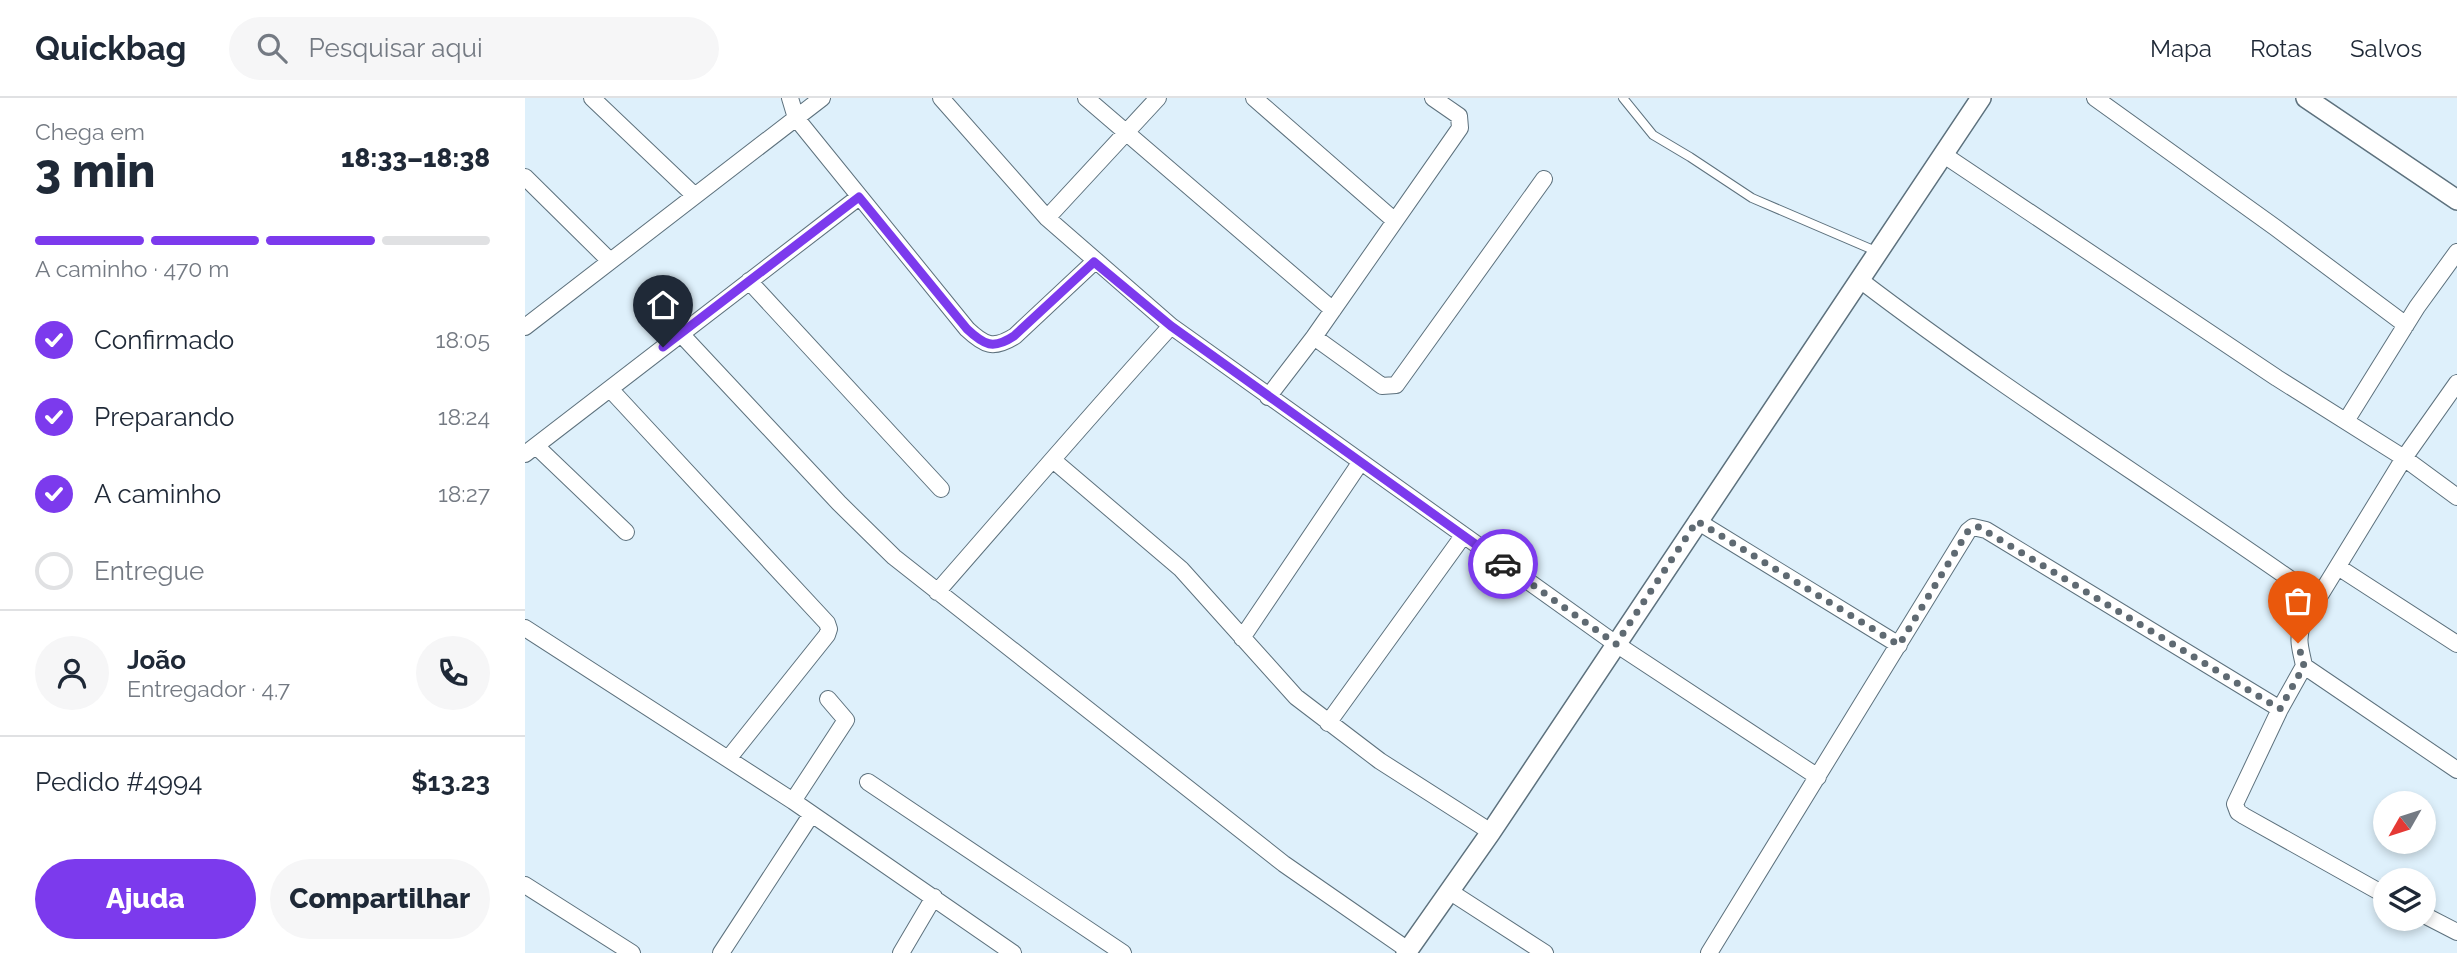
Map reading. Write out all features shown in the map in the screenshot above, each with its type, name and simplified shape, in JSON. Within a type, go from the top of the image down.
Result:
[{"type":"street","points":[[591,98],[694,195]]},
{"type":"street","points":[[790,98],[796,118],[980,342],[994,345],[1006,342],[1094,262]]},
{"type":"street","points":[[525,327],[822,98]]},
{"type":"street","points":[[941,98],[1047,218],[1094,262],[1171,326],[1616,644],[1818,777]]},
{"type":"street","points":[[1086,98],[1333,310]]},
{"type":"street","points":[[1047,218],[1159,98]]},
{"type":"street","points":[[1254,98],[1395,221]]},
{"type":"street","points":[[1268,397],[1314,337],[1460,128],[1459,116],[1433,98]]},
{"type":"street","points":[[681,334],[839,503],[894,557],[1284,864],[1407,952],[1491,832],[1981,98]]},
{"type":"street","points":[[2095,98],[2406,325]]},
{"type":"street","points":[[2306,98],[2457,200]]},
{"type":"street","points":[[1944,155],[2277,378],[2404,458],[2457,496]]},
{"type":"street","points":[[525,177],[609,260]]},
{"type":"street","points":[[1314,337],[1382,386],[1396,384],[1544,179]]},
{"type":"street","points":[[625,532],[530,450],[859,197]]},
{"type":"street","points":[[2346,421],[2406,325],[2457,252]]},
{"type":"street","points":[[1860,280],[1919,326],[2213,523],[2317,598]]},
{"type":"street","points":[[749,281],[941,489]]},
{"type":"street","points":[[937,592],[1171,326]]},
{"type":"street","points":[[2457,383],[2404,458],[2317,598],[2299,634],[2298,643],[2304,666],[2457,770]]},
{"type":"street","points":[[610,389],[827,623],[827,635],[728,759]]},
{"type":"street","points":[[1053,460],[1181,569],[1296,697],[1380,761],[1491,832]]},
{"type":"street","points":[[1242,638],[1360,463]]},
{"type":"street","points":[[1697,521],[1899,645]]},
{"type":"street","points":[[1709,953],[1968,531],[1973,527],[1979,527],[2280,709]]},
{"type":"street","points":[[1328,723],[1463,536]]},
{"type":"street","points":[[2338,567],[2457,644]]},
{"type":"street","points":[[526,632],[793,801],[1013,953]]},
{"type":"street","points":[[2304,666],[2280,709],[2238,797],[2236,808],[2243,816],[2373,888]]},
{"type":"street","points":[[793,801],[846,720],[828,699]]},
{"type":"street","points":[[869,782],[1123,953]]},
{"type":"street","points":[[721,953],[811,815]]},
{"type":"street","points":[[525,886],[632,953]]},
{"type":"street","points":[[1450,891],[1545,953]]},
{"type":"street","points":[[901,953],[934,897]]},
{"type":"street","points":[[2436,921],[2457,932]]},
{"type":"lane","points":[[1623,98],[1653,135],[1690,156],[1752,198],[1878,252]]},
{"type":"way so far","points":[[1503,564],[1616,644],[1697,521],[1899,645],[1968,531],[1979,527],[2280,709],[2304,666],[2298,643]]},
{"type":"route","points":[[663,347],[859,197],[980,342],[994,345],[1006,342],[1094,262],[1171,326],[1503,564]]}]
